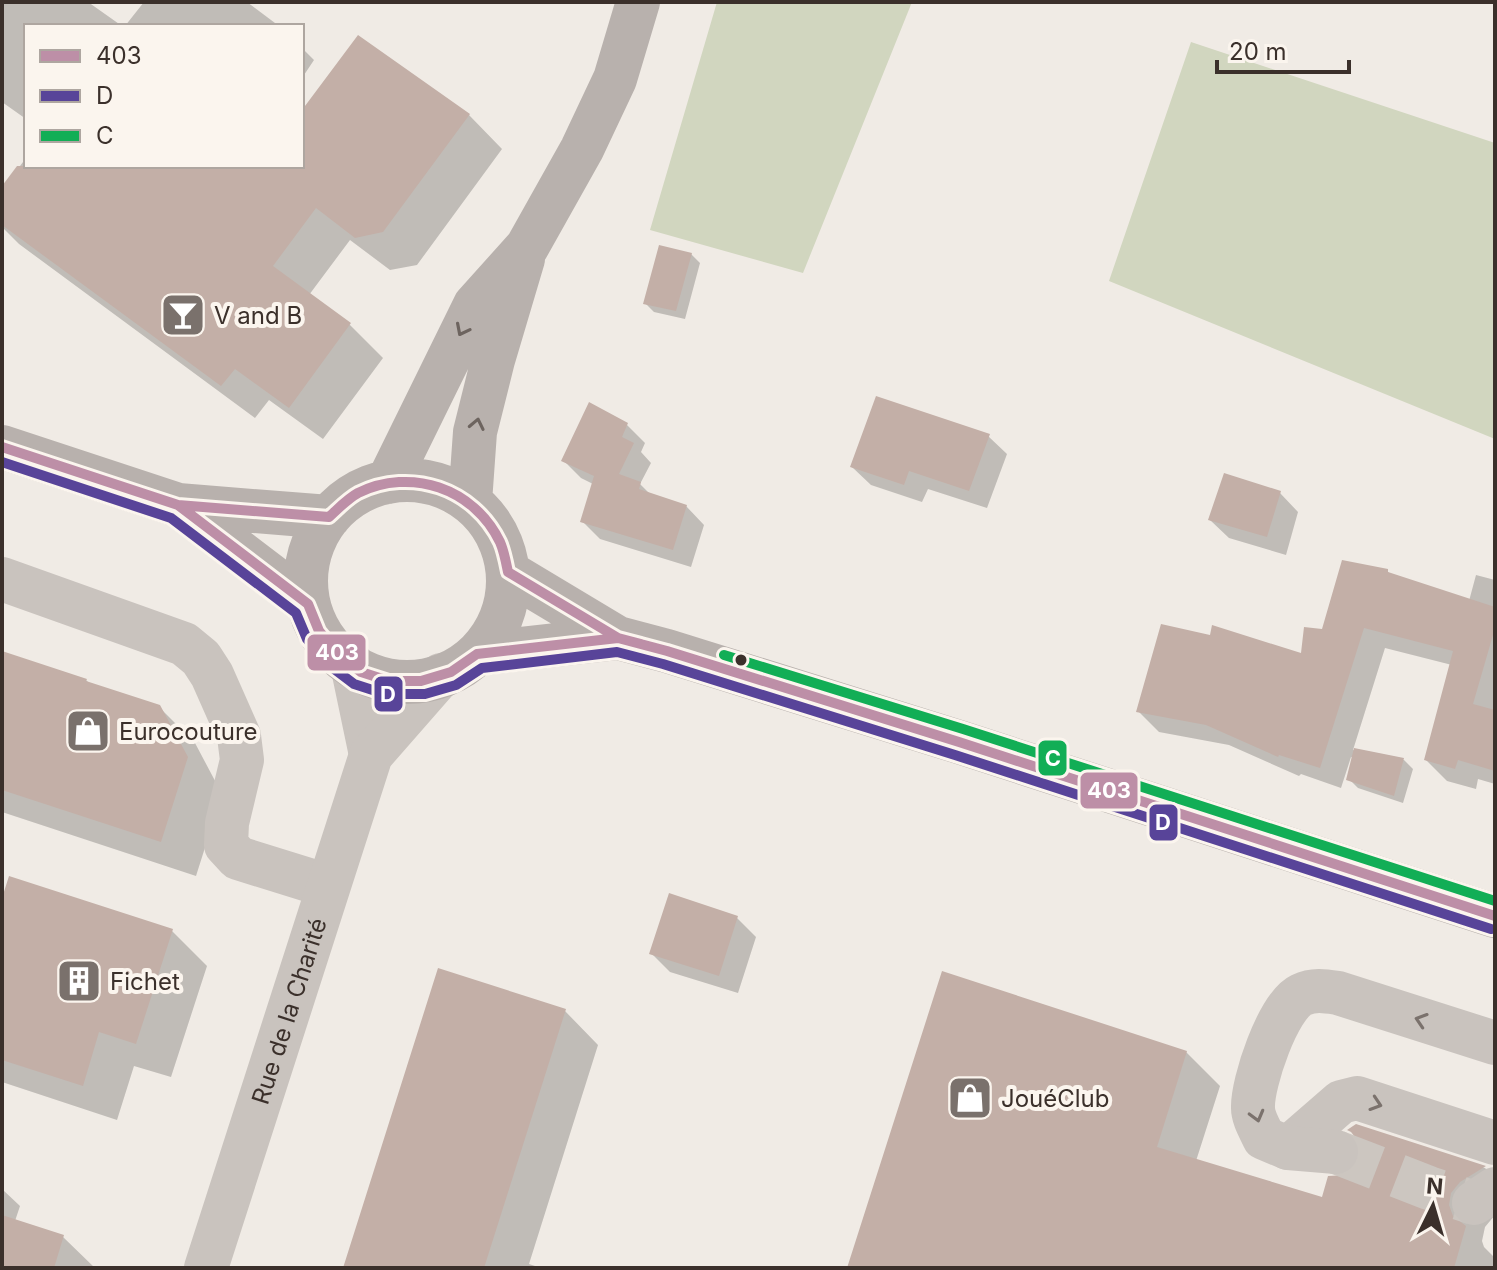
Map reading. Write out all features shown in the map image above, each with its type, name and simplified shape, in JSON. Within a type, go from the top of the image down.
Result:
[{"type":"main road","points":[[470,502],[475,432],[527,247],[582,149],[615,79],[638,2]]},
{"type":"main road","points":[[388,482],[475,305],[527,247]]},
{"type":"main road","points":[[2,447],[178,505],[329,517]]},
{"type":"main road","points":[[459,664],[496,629],[508,605],[508,572],[502,546],[489,522],[470,502],[445,487],[417,480],[388,482],[355,494],[329,517],[312,543],[306,575],[308,604],[319,631],[338,654],[361,672],[389,681],[421,681],[459,664],[618,638]]},
{"type":"main road","points":[[178,505],[308,604]]},
{"type":"main road","points":[[508,572],[618,638],[959,742],[1495,916]]},
{"type":"street","points":[[2,579],[184,644],[201,658],[212,675],[239,736],[242,760],[227,823],[226,845],[238,858],[328,886]]},
{"type":"street","name":"Rue de la Charité","points":[[352,664],[371,755]]},
{"type":"street","name":"Rue de la Charité","points":[[206,1268],[371,755],[459,664]]},
{"type":"street","points":[[1336,1152],[1288,1148],[1264,1138],[1253,1111],[1256,1085],[1272,1037],[1284,1011],[1298,996],[1316,990],[1338,993],[1495,1043]]},
{"type":"street","points":[[1288,1148],[1341,1102],[1357,1098],[1495,1143]]},
{"type":"green space","points":[[717,2],[912,2],[803,273],[650,230]]},
{"type":"green space","points":[[1191,42],[1495,143],[1495,439],[1109,281]]},
{"type":"building","points":[[358,35],[470,114],[383,232],[355,238],[316,208],[273,266],[351,323],[289,408],[235,369],[221,386],[2,225],[2,186],[17,166],[304,168],[304,107]]},
{"type":"building","points":[[659,245],[692,253],[676,311],[643,304]]},
{"type":"building","points":[[876,396],[990,434],[969,491],[909,471],[904,485],[850,467]]},
{"type":"building","points":[[589,402],[628,423],[622,437],[634,443],[619,474],[641,482],[639,489],[687,505],[673,550],[580,522],[594,476],[561,461]]},
{"type":"building","points":[[1224,473],[1281,491],[1267,537],[1208,520]]},
{"type":"building","points":[[1342,560],[1388,569],[1388,572],[1495,607],[1495,628],[1473,704],[1495,710],[1495,771],[1458,760],[1455,769],[1424,760],[1453,651],[1364,628],[1320,768],[1278,757],[1206,725],[1136,712],[1161,624],[1210,635],[1212,625],[1301,653],[1304,627],[1322,629]]},
{"type":"building","name":"Eurocouture","points":[[2,651],[160,705],[188,757],[161,842],[2,790]]},
{"type":"building","points":[[1354,748],[1404,758],[1394,796],[1346,780]]},
{"type":"building","name":"Fichet","points":[[9,876],[173,929],[136,1044],[99,1032],[83,1086],[2,1060],[2,898]]},
{"type":"building","points":[[669,893],[738,916],[719,976],[649,954]]},
{"type":"building","points":[[438,968],[566,1009],[484,1268],[343,1268]]},
{"type":"building","points":[[942,971],[1187,1051],[1157,1147],[1322,1197],[1328,1176],[1346,1175],[1357,1166],[1361,1153],[1359,1142],[1347,1130],[1356,1124],[1486,1166],[1460,1182],[1451,1193],[1449,1205],[1453,1216],[1466,1226],[1454,1268],[847,1268]]},
{"type":"building","points":[[2,1215],[64,1235],[54,1268],[2,1268]]},
{"type":"tunnel","points":[[1336,1152],[1474,1203]]},
{"type":"transit line","name":"403","points":[[2,447],[178,505],[308,604],[319,631],[338,654],[361,672],[389,681],[421,681],[451,672],[477,654],[618,638],[959,742],[1495,916]]},
{"type":"transit line","name":"D","points":[[2,462],[171,518],[296,613],[307,639],[329,665],[354,684],[385,694],[425,694],[456,685],[482,668],[617,652],[955,755],[1491,929]]},
{"type":"transit line","name":"403","points":[[169,502],[329,517],[354,495],[378,485],[399,482],[439,488],[458,496],[489,523],[501,545],[508,572],[618,638],[641,644]]},
{"type":"transit line","name":"C","points":[[724,655],[1495,901]]},
{"type":"place","name":"V and B","points":[[183,315]]},
{"type":"place","name":"Eurocouture","points":[[88,731]]},
{"type":"place","name":"Fichet","points":[[79,981]]},
{"type":"place","name":"JouéClub","points":[[970,1098]]}]
